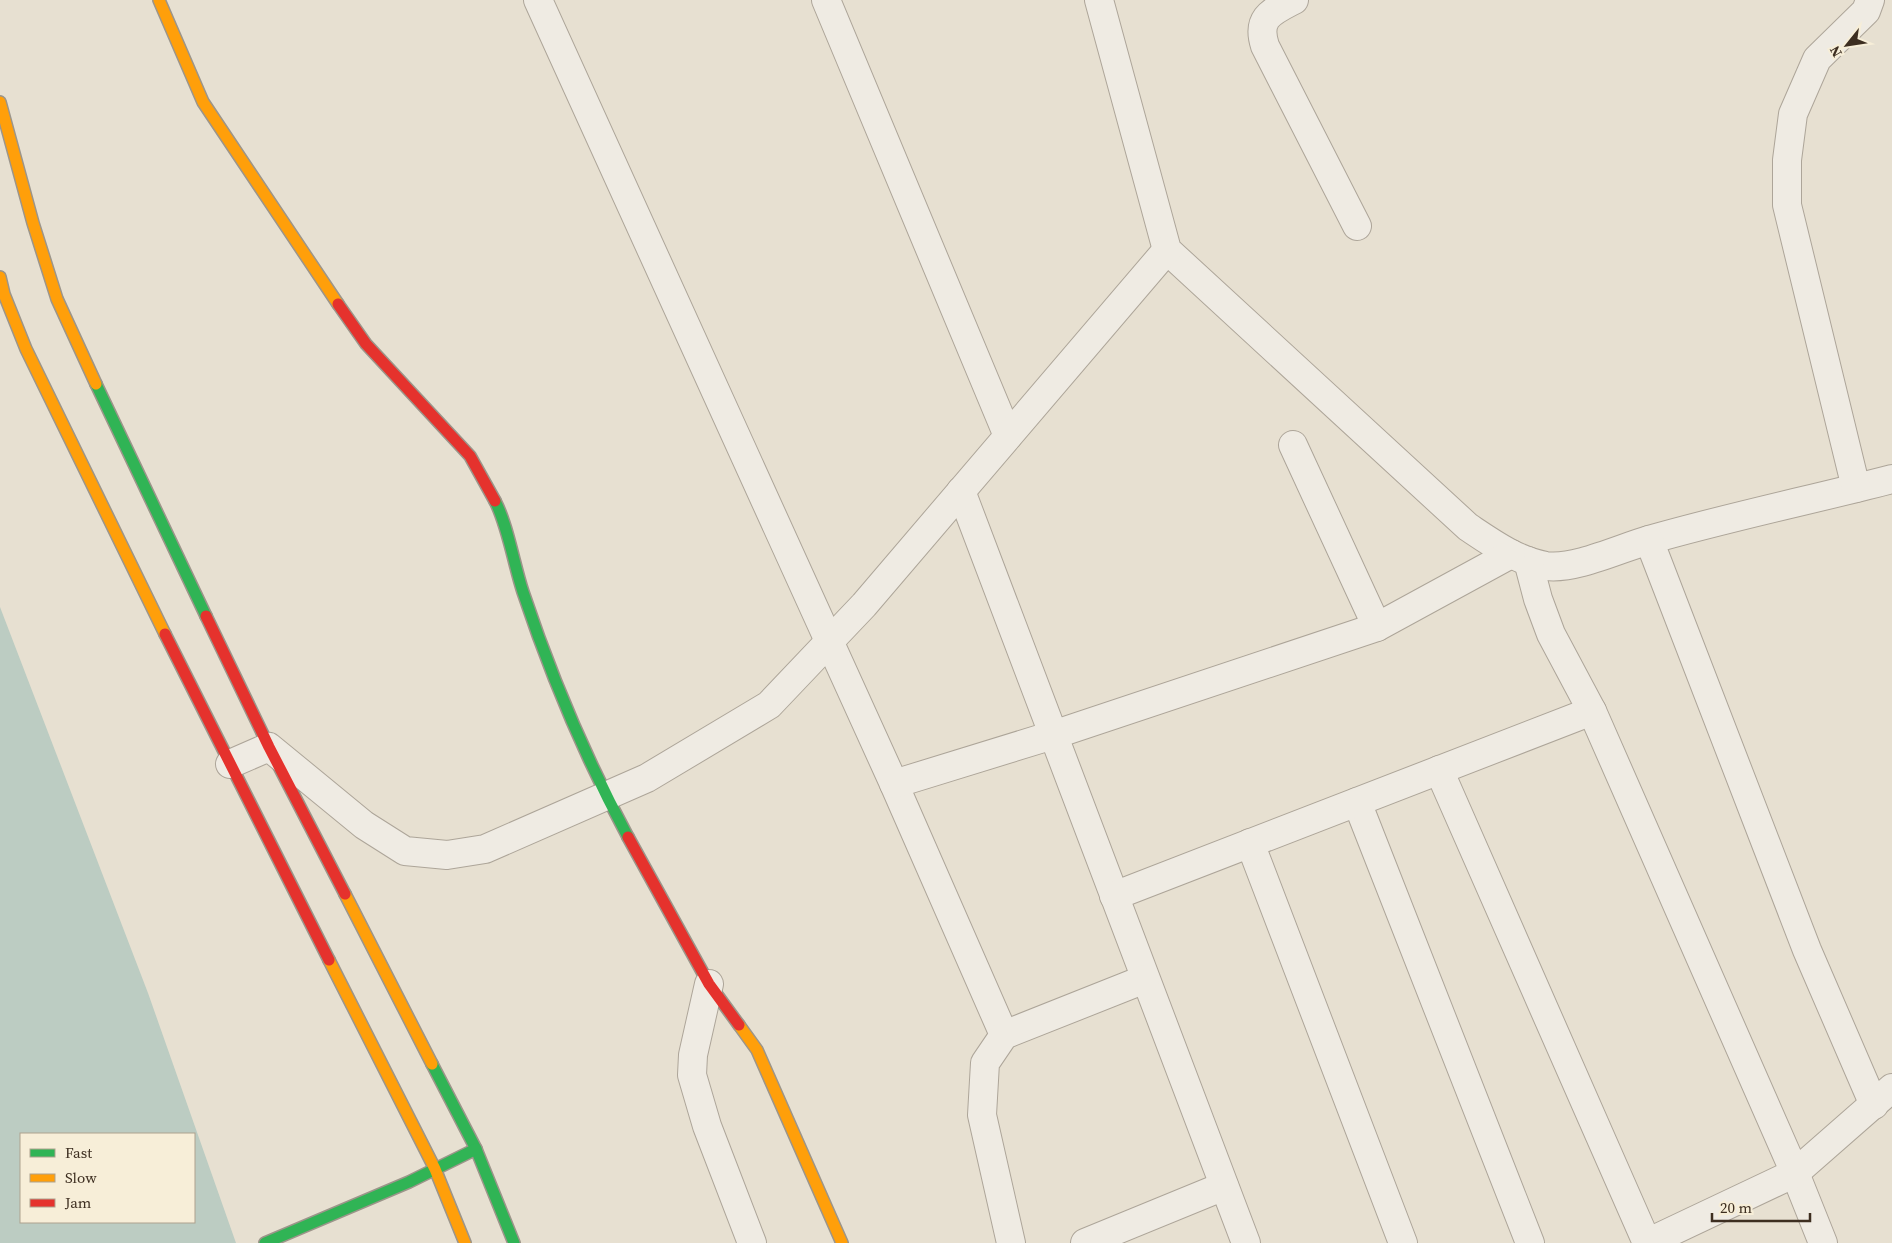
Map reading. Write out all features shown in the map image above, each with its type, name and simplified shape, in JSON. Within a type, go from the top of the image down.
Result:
[{"type":"street","points":[[159,0],[203,102],[302,252],[366,344],[470,456],[497,504],[523,592],[559,689],[606,796],[670,917],[710,984],[757,1050],[842,1243]]},
{"type":"street","points":[[538,0],[830,641],[1004,1035]]},
{"type":"street","points":[[826,0],[1008,436]]},
{"type":"street","points":[[1100,0],[1167,250],[1468,528],[1519,557],[1548,566],[1581,562],[1649,540],[1892,479]]},
{"type":"street","points":[[1294,0],[1277,9],[1264,20],[1260,32],[1264,46],[1356,226]]},
{"type":"street","points":[[1856,488],[1787,205],[1787,160],[1793,114],[1817,59],[1866,11],[1870,0]]},
{"type":"street","points":[[0,102],[32,223],[58,299],[269,747],[476,1149],[514,1243]]},
{"type":"street","points":[[269,747],[364,825],[405,851],[447,855],[485,849],[647,778],[769,705],[864,605],[1167,250]]},
{"type":"street","points":[[0,277],[4,294],[26,349],[230,764],[435,1170],[465,1243]]},
{"type":"street","points":[[1293,445],[1377,627]]},
{"type":"street","points":[[961,492],[1246,1243]]},
{"type":"street","points":[[1439,770],[1647,1243],[1795,1173],[1883,1096],[1807,950],[1649,540]]},
{"type":"street","points":[[894,784],[1053,735],[1377,627],[1519,557]]},
{"type":"street","points":[[1519,557],[1552,634],[1592,711],[1795,1173],[1823,1243]]},
{"type":"street","points":[[1114,896],[1592,711]]},
{"type":"street","points":[[230,764],[269,747]]},
{"type":"street","points":[[1357,802],[1530,1243]]},
{"type":"street","points":[[1250,843],[1403,1243]]},
{"type":"street","points":[[1010,1243],[982,1115],[985,1063],[1004,1035],[1145,979]]},
{"type":"street","points":[[710,984],[694,1055],[692,1076],[707,1126],[752,1243]]},
{"type":"street","points":[[265,1243],[409,1182],[476,1149]]},
{"type":"street","points":[[1085,1243],[1224,1186]]},
{"type":"shaded area","points":[[0,607],[148,993],[236,1243],[0,1243]]},
{"type":"traffic: fast","points":[[96,384],[206,616]]},
{"type":"traffic: fast","points":[[495,501],[500,511],[523,592],[557,686],[598,778],[628,837]]},
{"type":"traffic: fast","points":[[432,1064],[476,1149],[514,1243]]},
{"type":"traffic: fast","points":[[265,1243],[409,1182],[476,1149]]},
{"type":"traffic: slow","points":[[159,0],[203,102],[338,304]]},
{"type":"traffic: slow","points":[[0,102],[33,223],[57,299],[96,384]]},
{"type":"traffic: slow","points":[[0,277],[4,294],[26,349],[165,634]]},
{"type":"traffic: slow","points":[[345,894],[432,1064]]},
{"type":"traffic: slow","points":[[329,960],[435,1169],[465,1243]]},
{"type":"traffic: slow","points":[[739,1025],[757,1050],[842,1243]]},
{"type":"traffic: jam","points":[[338,304],[366,344],[470,456],[495,501]]},
{"type":"traffic: jam","points":[[206,616],[269,747],[345,894]]},
{"type":"traffic: jam","points":[[165,634],[329,960]]},
{"type":"traffic: jam","points":[[628,837],[709,984],[739,1025]]}]
